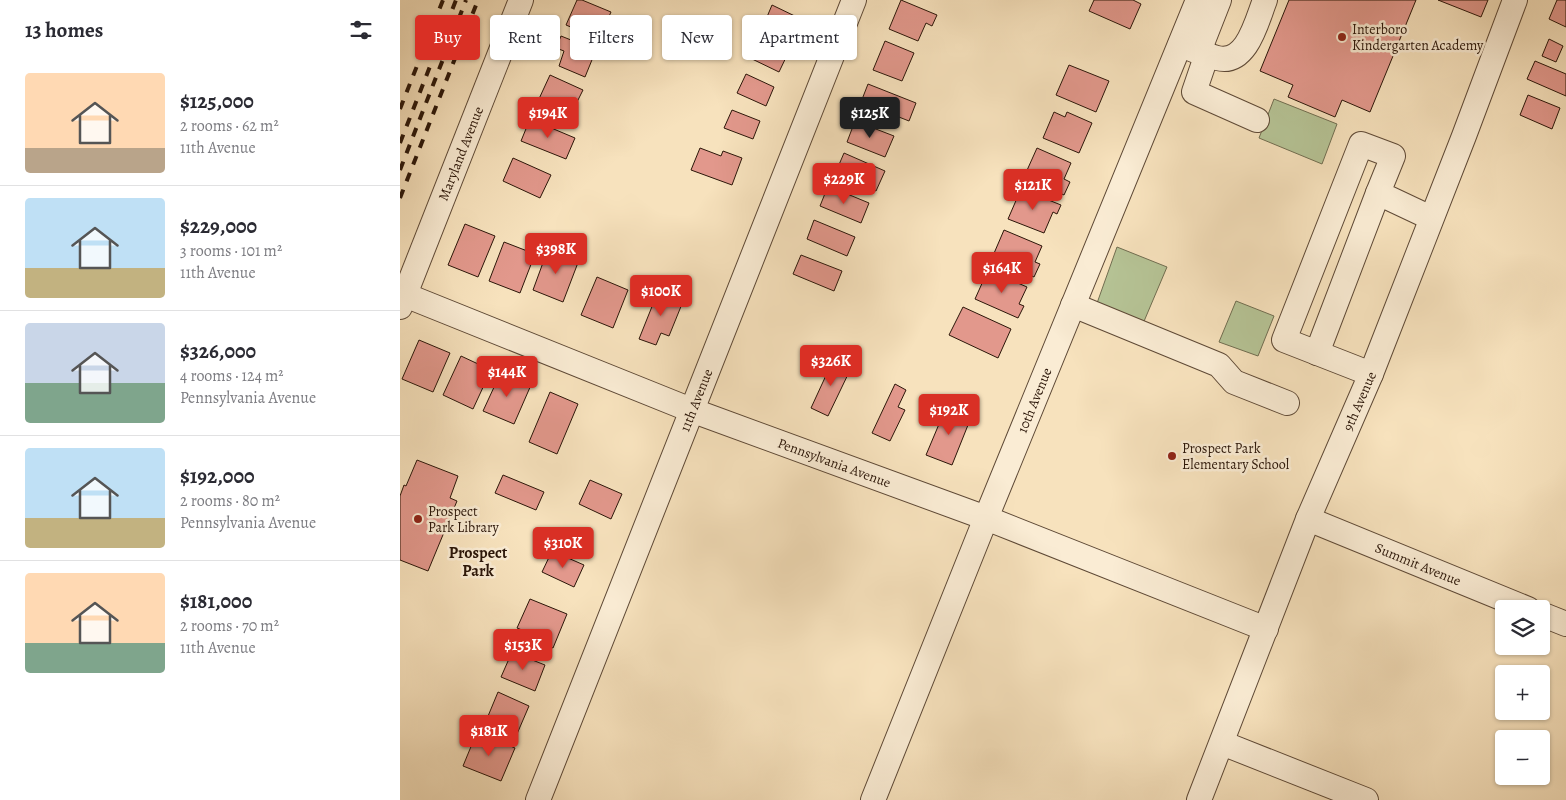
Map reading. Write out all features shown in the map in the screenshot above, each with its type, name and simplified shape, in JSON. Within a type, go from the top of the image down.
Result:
[{"type":"street","name":"Maryland Avenue","points":[[402,301],[522,0]]},
{"type":"street","name":"11th Avenue","points":[[538,800],[854,0]]},
{"type":"street","name":"10th Avenue","points":[[873,800],[1073,305],[1195,50],[1198,0]]},
{"type":"street","points":[[1219,0],[1195,50],[1194,92],[1257,120]]},
{"type":"street","points":[[1195,50],[1219,59],[1239,54],[1247,46],[1265,0]]},
{"type":"street","name":"9th Avenue","points":[[1199,800],[1308,519],[1370,374],[1515,0]]},
{"type":"street","points":[[1317,353],[1393,156],[1361,144],[1284,340],[1370,374]]},
{"type":"street","points":[[1378,193],[1431,218]]},
{"type":"street","name":"Pennsylvania Avenue","points":[[402,301],[691,410],[986,518],[1266,629]]},
{"type":"street","points":[[1073,305],[1219,365],[1234,382],[1287,403]]},
{"type":"street","name":"Summit Avenue","points":[[1308,519],[1506,600]]},
{"type":"street","points":[[1550,618],[1566,624]]},
{"type":"street","points":[[1222,743],[1366,800]]},
{"type":"green space","points":[[1274,99],[1337,124],[1322,164],[1259,138]]},
{"type":"green space","points":[[1117,247],[1167,267],[1142,326],[1096,306]]},
{"type":"green space","points":[[1236,301],[1274,316],[1258,356],[1219,342]]},
{"type":"building","points":[[577,0],[582,0],[611,12],[610,15],[570,15]]},
{"type":"building","points":[[901,0],[937,15],[932,26],[926,23],[918,41],[889,29]]},
{"type":"building","points":[[1094,0],[1133,0],[1141,4],[1130,29],[1089,11]]},
{"type":"building","name":"Interboro Kindergarten Academy","points":[[1289,0],[1416,0],[1370,112],[1342,100],[1335,117],[1288,97],[1293,85],[1260,71]]},
{"type":"building","name":"Interboro Kindergarten Academy","points":[[1438,0],[1488,0],[1481,17]]},
{"type":"building","points":[[1557,0],[1566,0],[1566,27],[1549,19]]},
{"type":"building","points":[[772,5],[793,15],[768,15]]},
{"type":"building","points":[[570,16],[570,27],[566,25]]},
{"type":"building","points":[[561,36],[570,40],[570,60],[592,60],[585,77],[559,66],[564,51],[560,50]]},
{"type":"building","points":[[1549,39],[1563,46],[1556,62],[1542,56]]},
{"type":"building","points":[[885,41],[914,53],[902,81],[873,70]]},
{"type":"building","points":[[754,60],[785,60],[779,72]]},
{"type":"building","points":[[1535,61],[1566,74],[1566,96],[1527,79]]},
{"type":"building","points":[[1069,65],[1109,81],[1096,112],[1056,95]]},
{"type":"building","points":[[746,74],[774,87],[766,106],[737,93]]},
{"type":"building","points":[[550,75],[583,90],[570,116],[538,101]]},
{"type":"building","points":[[868,84],[916,103],[909,121],[861,102]]},
{"type":"building","points":[[1528,95],[1560,108],[1552,129],[1520,115]]},
{"type":"building","points":[[732,110],[760,121],[753,139],[724,128]]},
{"type":"building","points":[[1054,112],[1065,117],[1067,112],[1092,123],[1079,153],[1043,138]]},
{"type":"building","points":[[530,119],[575,138],[566,159],[521,141]]},
{"type":"building","points":[[855,121],[894,136],[885,157],[847,142]]},
{"type":"building","points":[[700,148],[721,156],[723,151],[742,158],[732,185],[691,170]]},
{"type":"building","points":[[1037,148],[1071,163],[1064,179],[1070,182],[1064,195],[1024,177]]},
{"type":"building","points":[[844,153],[885,171],[876,191],[835,174]]},
{"type":"building","points":[[513,158],[551,175],[540,198],[503,181]]},
{"type":"building","points":[[828,186],[869,203],[861,223],[820,206]]},
{"type":"building","points":[[1021,189],[1061,205],[1057,214],[1053,212],[1044,233],[1008,219]]},
{"type":"building","points":[[814,220],[855,237],[847,256],[807,239]]},
{"type":"building","points":[[465,224],[495,236],[478,277],[448,265]]},
{"type":"building","points":[[1004,230],[1042,246],[1035,262],[1040,264],[1034,277],[992,258]]},
{"type":"building","points":[[504,242],[535,254],[520,293],[489,281]]},
{"type":"building","points":[[548,249],[579,260],[563,302],[533,290]]},
{"type":"building","points":[[801,255],[842,271],[834,291],[793,274]]},
{"type":"building","points":[[988,270],[1027,287],[1019,304],[1024,306],[1018,318],[975,299]]},
{"type":"building","points":[[597,277],[628,290],[613,328],[581,315]]},
{"type":"building","points":[[659,289],[684,299],[669,336],[661,333],[656,345],[639,339]]},
{"type":"building","points":[[963,307],[1011,329],[998,358],[949,335]]},
{"type":"building","points":[[419,340],[450,353],[433,392],[402,379]]},
{"type":"building","points":[[461,356],[491,370],[473,409],[443,395]]},
{"type":"building","points":[[834,358],[852,366],[828,416],[811,408]]},
{"type":"building","points":[[501,372],[531,385],[514,424],[483,411]]},
{"type":"building","points":[[895,384],[906,390],[898,407],[905,410],[890,441],[872,433]]},
{"type":"building","points":[[550,392],[578,404],[557,454],[529,442]]},
{"type":"building","points":[[949,406],[972,415],[952,465],[926,455],[942,417],[944,418]]},
{"type":"building","points":[[417,460],[458,476],[450,498],[457,501],[428,571],[400,560],[400,496]]},
{"type":"building","points":[[503,475],[544,492],[536,510],[495,493]]},
{"type":"building","points":[[590,480],[622,494],[611,519],[579,504]]},
{"type":"building","points":[[552,551],[584,565],[574,587],[542,572]]},
{"type":"building","points":[[530,599],[567,614],[553,648],[537,641],[539,637],[517,628]]},
{"type":"building","points":[[512,652],[545,665],[535,691],[501,677]]},
{"type":"building","points":[[498,692],[529,706],[517,734],[486,721]]},
{"type":"building","points":[[477,732],[515,748],[501,781],[463,766]]},
{"type":"railway","points":[[400,109],[443,0]]},
{"type":"railway","points":[[400,143],[456,0]]},
{"type":"railway","points":[[400,170],[466,0]]},
{"type":"railway","points":[[400,198],[478,0]]},
{"type":"place","name":"Interboro Kindergarten Academy","points":[[1342,37]]},
{"type":"place","name":"Prospect Park Elementary School","points":[[1172,456]]},
{"type":"place","name":"Prospect Park Library","points":[[418,519]]},
{"type":"district","name":"Prospect Park","points":[[478,561]]}]
